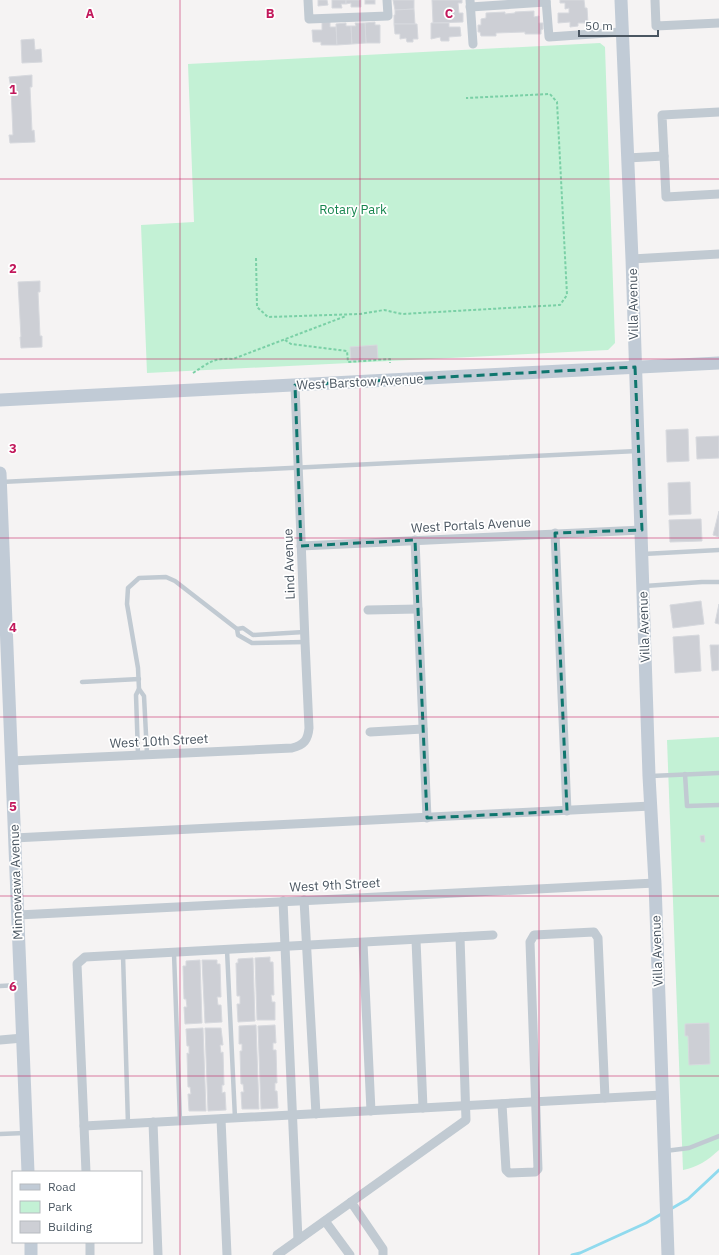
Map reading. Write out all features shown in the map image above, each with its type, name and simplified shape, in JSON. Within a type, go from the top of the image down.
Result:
[{"type":"main road","name":"Villa Avenue","points":[[620,0],[632,260],[649,776],[668,1255]]},
{"type":"main road","name":"West Barstow Avenue","points":[[0,400],[719,363]]},
{"type":"main road","name":"Minnewawa Avenue","points":[[0,473],[4,671],[11,761],[28,1171]]},
{"type":"main road","points":[[31,1243],[31,1255]]},
{"type":"street","points":[[308,0],[309,19],[388,16],[387,0]]},
{"type":"street","points":[[655,0],[656,26],[719,23]]},
{"type":"street","points":[[473,44],[470,3],[546,1],[549,36],[621,32]]},
{"type":"street","points":[[719,112],[662,115],[666,197],[719,194]]},
{"type":"street","points":[[627,158],[664,156]]},
{"type":"street","points":[[632,260],[719,254]]},
{"type":"street","name":"Lind Avenue","points":[[296,385],[304,632],[309,728],[306,741]]},
{"type":"street","name":"West Portals Avenue","points":[[301,546],[642,530]]},
{"type":"street","points":[[555,533],[566,811]]},
{"type":"street","points":[[415,540],[427,818]]},
{"type":"street","points":[[368,610],[418,609]]},
{"type":"street","points":[[370,732],[423,729]]},
{"type":"street","name":"West 10th Street","points":[[11,761],[292,748],[299,746],[306,741]]},
{"type":"street","points":[[14,838],[651,806]]},
{"type":"street","name":"West 9th Street","points":[[18,915],[654,882]]},
{"type":"street","points":[[304,900],[316,1114]]},
{"type":"street","points":[[283,901],[298,1240]]},
{"type":"street","points":[[502,1104],[506,1170],[509,1173],[535,1172],[538,1169],[530,942],[534,935],[594,932],[598,938],[605,1098]]},
{"type":"street","points":[[86,1171],[77,964],[85,957],[493,936]]},
{"type":"street","points":[[277,1255],[466,1120],[460,937]]},
{"type":"street","points":[[416,940],[423,1108]]},
{"type":"street","points":[[363,943],[371,1111]]},
{"type":"street","points":[[0,1040],[23,1038]]},
{"type":"street","points":[[84,1126],[662,1095]]},
{"type":"street","points":[[221,1119],[227,1255]]},
{"type":"street","points":[[153,1122],[158,1255]]},
{"type":"street","points":[[351,1202],[383,1248],[383,1255]]},
{"type":"street","points":[[325,1221],[350,1255]]},
{"type":"street","points":[[90,1243],[90,1255]]},
{"type":"lane","points":[[0,482],[638,451]]},
{"type":"lane","points":[[642,554],[719,550]]},
{"type":"lane","points":[[143,754],[136,695],[139,689],[139,680],[127,604],[128,588],[139,578],[166,577],[175,581],[237,630],[238,635],[252,643],[305,642]]},
{"type":"lane","points":[[643,586],[719,582]]},
{"type":"lane","points":[[237,630],[243,628],[253,635],[304,632]]},
{"type":"lane","points":[[82,682],[139,680]]},
{"type":"lane","points":[[139,689],[144,696],[143,754]]},
{"type":"lane","points":[[649,776],[719,773]]},
{"type":"lane","points":[[685,774],[687,806],[719,805]]},
{"type":"lane","points":[[227,950],[235,1118]]},
{"type":"lane","points":[[174,953],[180,1121]]},
{"type":"lane","points":[[123,955],[128,1124]]},
{"type":"lane","points":[[0,986],[20,985]]},
{"type":"lane","points":[[0,1134],[26,1133]]},
{"type":"lane","points":[[664,1151],[689,1148],[719,1136]]},
{"type":"path","points":[[256,258],[257,307],[268,317],[349,315],[384,310],[402,314],[560,305],[567,294],[557,102],[550,94],[466,98]]},
{"type":"path","points":[[194,373],[210,361],[219,359],[233,360],[349,315]]},
{"type":"path","points":[[285,340],[291,344],[347,351],[348,362],[390,359],[390,363]]},
{"type":"highlighted area","points":[[635,367],[642,530],[555,533],[567,811],[427,818],[415,540],[301,546],[295,385]]},
{"type":"green space","name":"Rotary Park","points":[[600,43],[605,47],[615,343],[608,350],[147,373],[141,225],[194,222],[188,64]]},
{"type":"green space","points":[[719,737],[719,1150],[702,1163],[683,1170],[667,740]]},
{"type":"building","points":[[318,0],[327,0],[328,5],[318,6]]},
{"type":"building","points":[[332,0],[346,0],[346,4],[341,4],[342,8],[332,8]]},
{"type":"building","points":[[346,0],[361,0],[361,7],[351,7],[351,3],[346,4]]},
{"type":"building","points":[[365,0],[375,0],[375,4],[365,4]]},
{"type":"building","points":[[393,0],[414,0],[414,9],[395,10]]},
{"type":"building","points":[[432,0],[462,0],[462,3],[458,3],[459,13],[463,13],[463,22],[433,23]]},
{"type":"building","points":[[560,0],[584,0],[585,8],[587,8],[588,23],[578,23],[578,26],[570,27],[570,22],[558,23],[558,13],[569,13],[569,8],[565,9],[565,3],[560,3]]},
{"type":"building","points":[[414,9],[415,24],[394,24],[395,10]]},
{"type":"building","points":[[534,11],[534,17],[539,16],[539,23],[543,23],[541,34],[525,34],[525,32],[496,33],[496,36],[481,36],[480,32],[478,32],[478,25],[481,25],[481,19],[486,18],[486,13],[505,12],[505,14]]},
{"type":"building","points":[[322,22],[330,22],[330,27],[336,27],[337,45],[321,45],[321,42],[313,42],[312,30],[322,30]]},
{"type":"building","points":[[375,22],[375,25],[380,25],[380,43],[366,43],[365,23]]},
{"type":"building","points":[[346,23],[346,26],[351,26],[352,44],[337,45],[336,24]]},
{"type":"building","points":[[355,23],[365,23],[366,43],[352,44],[351,26],[356,26]]},
{"type":"building","points":[[431,23],[449,23],[449,27],[460,27],[461,36],[449,37],[449,41],[441,41],[440,37],[431,39]]},
{"type":"building","points":[[394,24],[417,24],[418,39],[413,39],[413,42],[407,42],[406,38],[400,39],[400,34],[395,34]]},
{"type":"building","points":[[34,39],[35,50],[41,49],[42,62],[22,63],[21,40]]},
{"type":"building","points":[[32,75],[32,87],[30,87],[32,131],[34,130],[35,142],[10,143],[9,135],[13,135],[11,88],[9,77]]},
{"type":"building","points":[[40,281],[40,292],[38,292],[42,347],[21,348],[18,282]]},
{"type":"building","points":[[377,345],[378,359],[351,361],[350,347]]},
{"type":"building","points":[[688,429],[689,461],[667,462],[666,430]]},
{"type":"building","points":[[719,436],[719,458],[697,459],[696,437]]},
{"type":"building","points":[[690,482],[691,514],[669,515],[668,483]]},
{"type":"building","points":[[719,511],[719,537],[713,535]]},
{"type":"building","points":[[701,519],[702,541],[670,542],[669,520]]},
{"type":"building","points":[[701,601],[704,624],[673,628],[670,605]]},
{"type":"building","points":[[719,604],[719,624],[715,623]]},
{"type":"building","points":[[699,635],[701,671],[675,673],[673,637]]},
{"type":"building","points":[[710,645],[719,645],[719,670],[712,671]]},
{"type":"building","points":[[704,835],[705,842],[701,842],[700,836]]},
{"type":"building","points":[[270,957],[270,962],[273,962],[274,995],[271,995],[272,1002],[275,1002],[275,1020],[257,1020],[255,958]]},
{"type":"building","points":[[253,958],[255,1021],[238,1022],[237,1004],[240,1004],[240,996],[237,996],[236,963],[238,963],[238,959]]},
{"type":"building","points":[[200,960],[202,1023],[185,1024],[184,1007],[187,1007],[186,999],[184,999],[183,966],[186,966],[186,961]]},
{"type":"building","points":[[202,960],[217,960],[217,964],[220,964],[221,997],[217,997],[218,1005],[221,1005],[222,1022],[205,1023]]},
{"type":"building","points":[[709,1023],[710,1064],[689,1065],[688,1036],[685,1036],[685,1024]]},
{"type":"building","points":[[256,1025],[259,1109],[242,1109],[241,1092],[244,1092],[243,1084],[241,1084],[240,1051],[242,1051],[242,1044],[239,1044],[239,1026]]},
{"type":"building","points":[[275,1025],[276,1043],[273,1043],[273,1050],[276,1050],[277,1083],[275,1083],[275,1091],[277,1091],[278,1108],[261,1109],[258,1026]]},
{"type":"building","points":[[203,1028],[206,1111],[189,1111],[188,1094],[191,1094],[190,1087],[188,1087],[187,1053],[189,1054],[189,1046],[187,1046],[186,1029]]},
{"type":"building","points":[[205,1028],[221,1028],[223,1045],[220,1045],[221,1053],[223,1052],[224,1085],[222,1085],[222,1093],[225,1092],[226,1110],[208,1111]]},
{"type":"waterway","points":[[669,1210],[688,1199],[719,1170]]},
{"type":"waterway","points":[[572,1255],[580,1253],[646,1223],[663,1213]]}]
